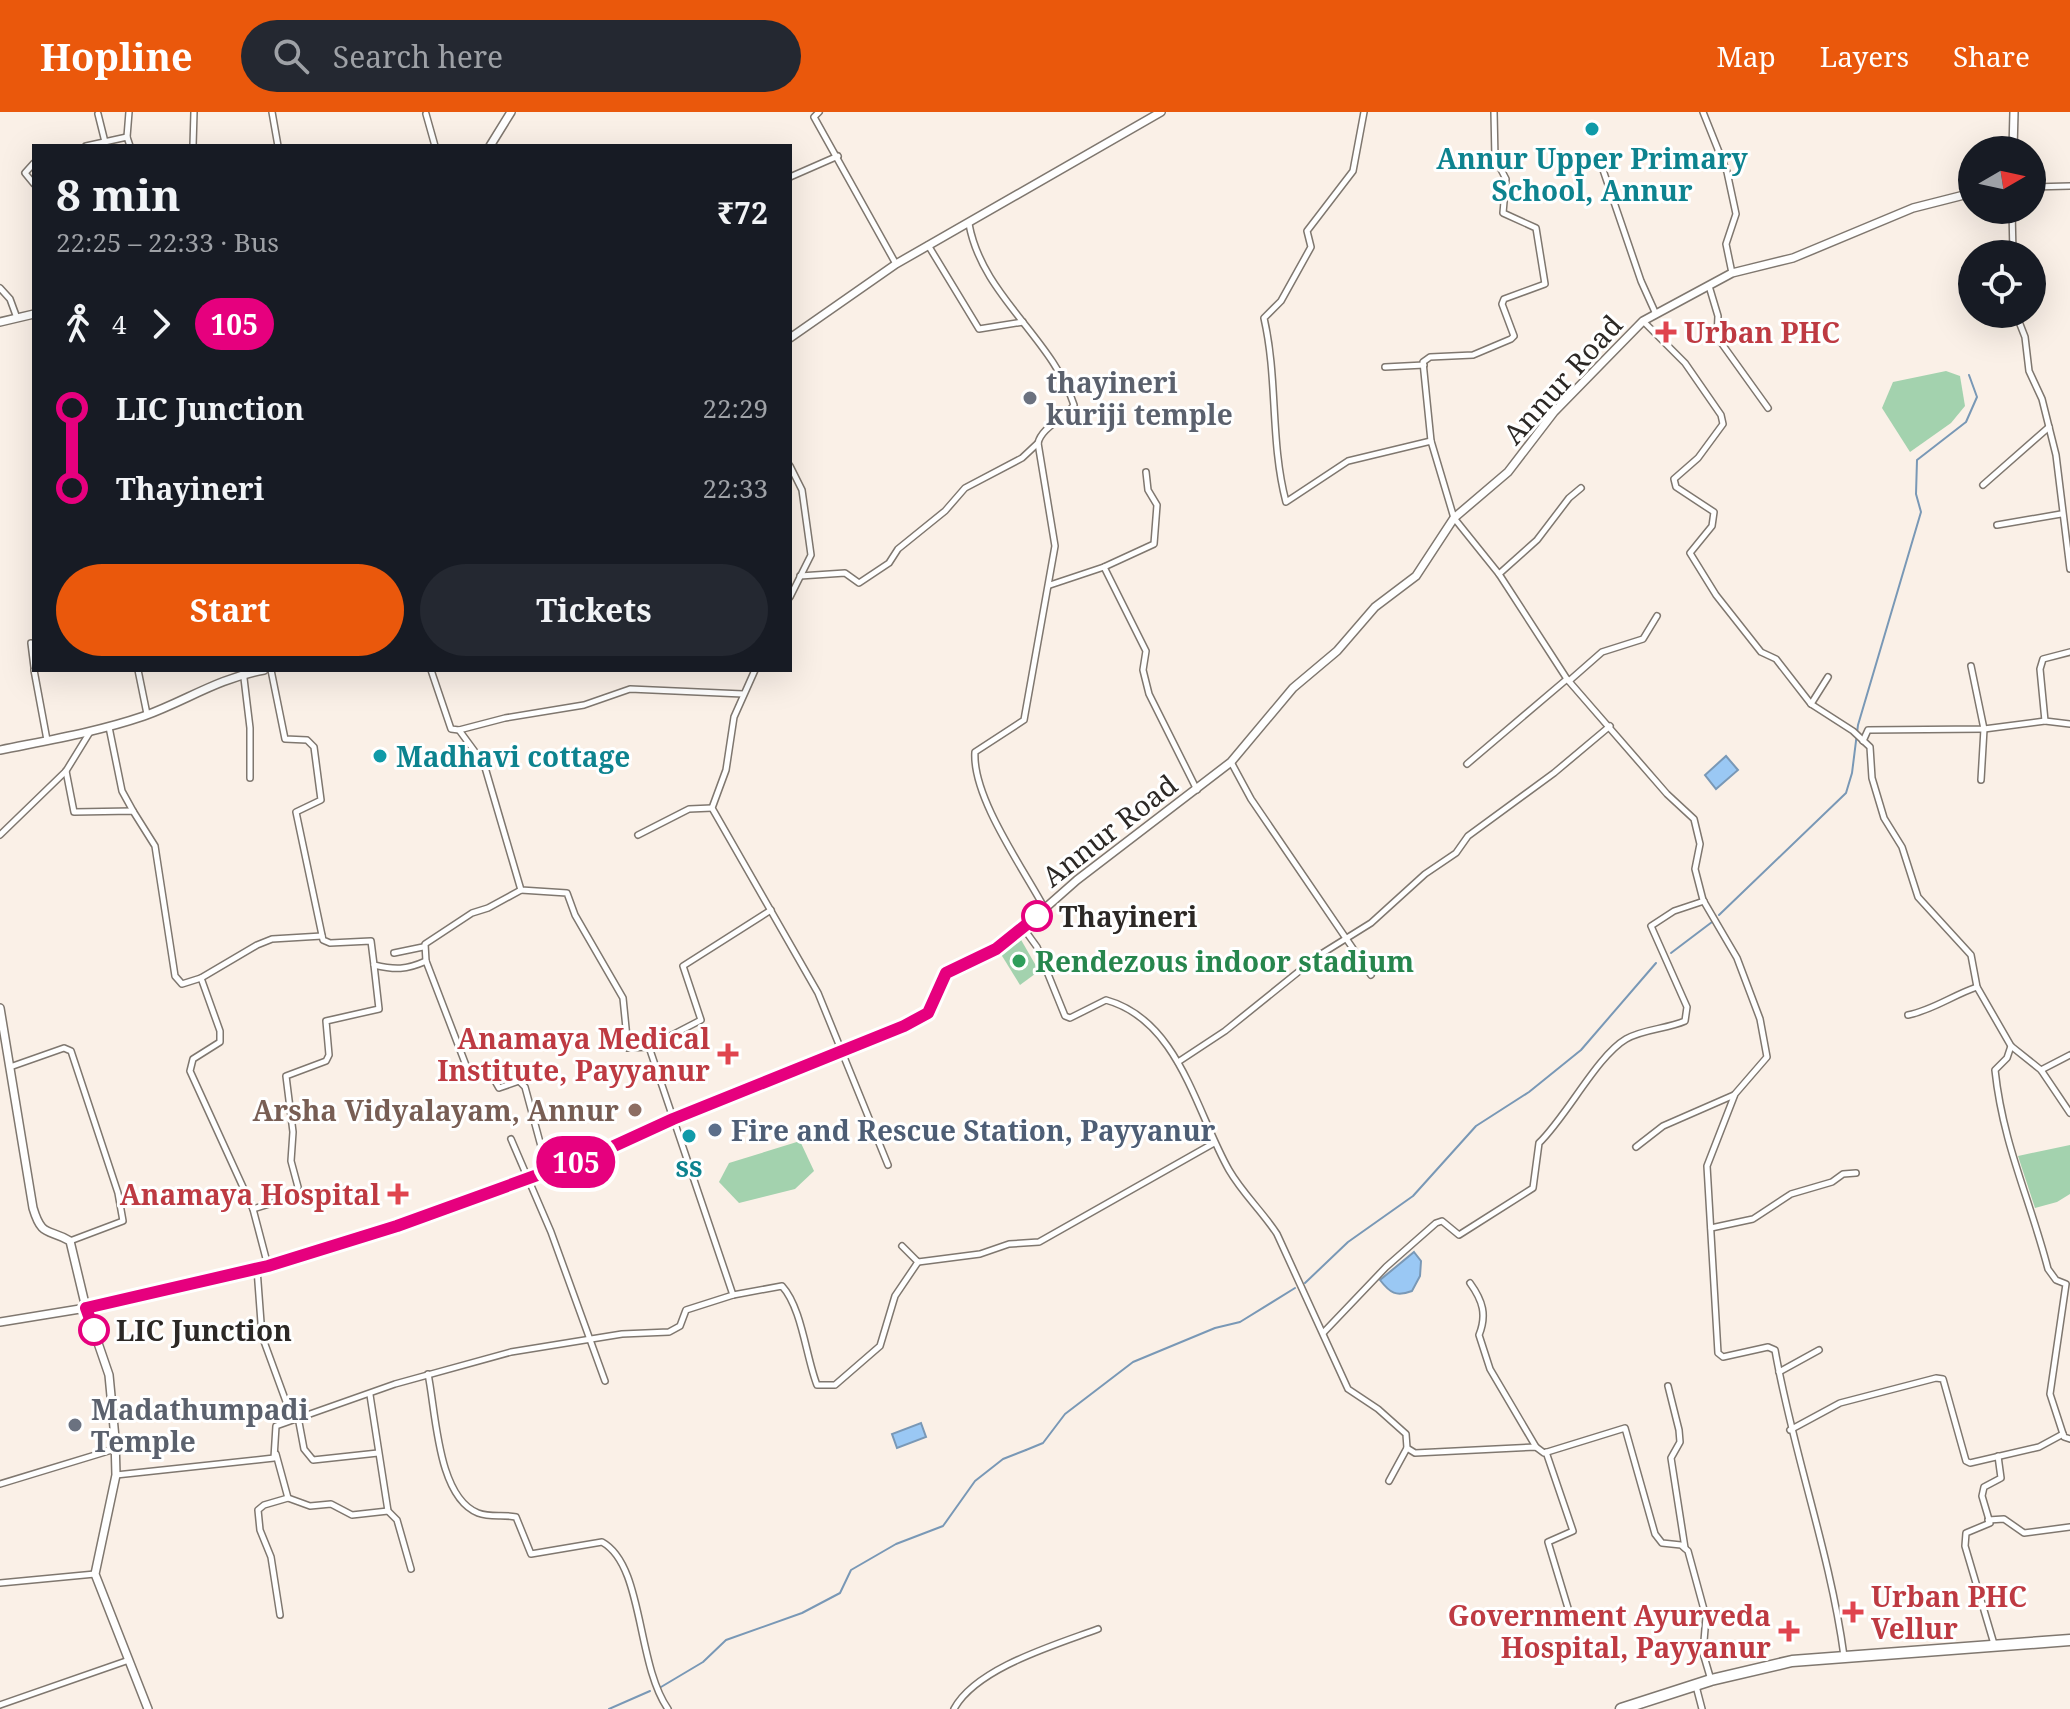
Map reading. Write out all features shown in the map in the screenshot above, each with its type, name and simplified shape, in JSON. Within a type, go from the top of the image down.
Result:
[{"type":"highway","points":[[1621,1709],[1711,1680],[1792,1661],[2070,1640]]},
{"type":"main road","points":[[491,144],[511,112]]},
{"type":"main road","points":[[792,337],[896,264],[1161,112]]},
{"type":"main road","points":[[2013,136],[2014,112]]},
{"type":"main road","name":"Annur Road","points":[[0,1322],[86,1308],[257,1269],[527,1181],[925,1015],[946,973],[996,949],[1024,929],[1131,837],[1231,762],[1293,688],[1337,651],[1375,607],[1416,576],[1454,518],[1508,472],[1554,412],[1643,321],[1732,273],[1793,258],[1913,208],[1958,197]]},
{"type":"main road","points":[[0,322],[32,314]]},
{"type":"main road","points":[[0,750],[109,727],[147,714],[243,672]]},
{"type":"main road","points":[[0,1008],[20,1143],[38,1225],[46,1233],[70,1241],[86,1308],[109,1375],[116,1475],[95,1574],[148,1709]]},
{"type":"street","points":[[129,112],[129,144]]},
{"type":"street","points":[[193,144],[194,112]]},
{"type":"street","points":[[272,112],[278,144]]},
{"type":"street","points":[[1364,112],[1353,171],[1307,231],[1311,247],[1281,301],[1264,318],[1274,371],[1274,444],[1286,502],[1348,461],[1431,441]]},
{"type":"street","points":[[1494,112],[1495,158],[1506,179],[1503,213],[1536,228],[1545,284],[1504,299],[1502,304],[1514,336],[1511,339],[1473,355],[1430,357],[1424,365],[1431,441],[1454,518],[1499,574],[1568,680],[1667,794],[1694,819],[1700,844],[1695,869],[1704,901],[1737,958],[1760,1019],[1767,1057],[1735,1094],[1707,1166],[1719,1355],[1768,1347],[1775,1350],[1790,1430],[1835,1587],[1844,1656]]},
{"type":"street","points":[[1703,112],[1727,172],[1736,214],[1726,244],[1732,273]]},
{"type":"street","points":[[98,114],[105,142]]},
{"type":"street","points":[[426,114],[434,144]]},
{"type":"street","points":[[814,114],[896,264]]},
{"type":"street","points":[[96,144],[127,137]]},
{"type":"street","points":[[792,176],[838,156]]},
{"type":"street","points":[[32,165],[25,173],[32,182]]},
{"type":"street","points":[[1602,167],[1655,312]]},
{"type":"street","points":[[2046,187],[2070,186]]},
{"type":"street","points":[[800,576],[845,573],[859,583],[889,563],[898,549],[945,511],[965,488],[1022,458],[1038,443],[1044,431],[1059,423],[1074,405],[1025,322],[1012,312],[974,248],[969,224]]},
{"type":"street","points":[[928,245],[979,329],[1025,322]]},
{"type":"street","points":[[1708,285],[1718,316],[1717,337],[1768,408]]},
{"type":"street","points":[[0,288],[10,299],[17,318]]},
{"type":"street","points":[[1643,321],[1685,363],[1721,415],[1723,424],[1698,458],[1674,479],[1676,487],[1714,512],[1712,526],[1690,553],[1716,595],[1761,652],[1776,659],[1811,704],[1853,731],[1870,747],[1872,778],[1884,818],[1902,847],[1918,897],[1971,955],[1977,987],[2011,1046],[2041,1070],[2070,1113]]},
{"type":"street","points":[[2021,328],[2029,371],[2049,427],[2063,496],[2061,514],[2070,569]]},
{"type":"street","points":[[1385,367],[1424,365]]},
{"type":"street","points":[[1983,485],[2049,427]]},
{"type":"street","points":[[1038,443],[1054,527],[1050,585],[1024,720],[975,752],[974,767],[988,810],[1045,909]]},
{"type":"street","points":[[792,470],[802,490],[811,555],[792,593]]},
{"type":"street","points":[[1050,585],[1104,567],[1154,544],[1157,505],[1148,490],[1146,472]]},
{"type":"street","points":[[1499,574],[1537,540],[1569,498],[1581,488]]},
{"type":"street","points":[[1997,525],[2061,514]]},
{"type":"street","points":[[1104,567],[1146,651],[1143,670],[1149,694],[1197,790]]},
{"type":"street","points":[[1467,764],[1602,652],[1643,639],[1657,616]]},
{"type":"street","points":[[31,643],[32,651]]},
{"type":"street","points":[[2045,721],[2040,669],[2043,659],[2070,652]]},
{"type":"street","points":[[1971,666],[1984,729],[1981,780]]},
{"type":"street","points":[[35,672],[47,740]]},
{"type":"street","points":[[138,672],[147,714]]},
{"type":"street","points":[[243,672],[250,728],[250,778]]},
{"type":"street","points":[[253,1209],[297,1193],[291,1161],[293,1132],[286,1076],[326,1061],[329,1055],[326,1021],[379,1009],[371,941],[330,943],[322,936],[296,812],[321,800],[314,747],[307,740],[285,739],[271,672]]},
{"type":"street","points":[[432,672],[447,721],[451,729],[459,730],[505,718],[584,705],[630,689],[743,694]]},
{"type":"street","points":[[712,808],[726,770],[734,717],[754,672]]},
{"type":"street","points":[[1811,704],[1828,677]]},
{"type":"street","points":[[1862,739],[1868,730],[1984,729],[2045,721],[2070,724]]},
{"type":"street","points":[[1178,1062],[1225,1031],[1318,956],[1349,938],[1456,853],[1468,836],[1554,773],[1610,726]]},
{"type":"street","points":[[109,727],[122,791],[155,846],[175,976],[182,984],[201,978],[272,939],[322,936]]},
{"type":"street","points":[[459,730],[484,764],[521,890]]},
{"type":"street","points":[[0,835],[66,771],[90,732]]},
{"type":"street","points":[[1231,762],[1251,799],[1320,904],[1349,938],[1371,975]]},
{"type":"street","points":[[66,771],[72,808],[77,815],[133,811]]},
{"type":"street","points":[[638,835],[689,809],[712,808]]},
{"type":"street","points":[[712,808],[822,1002],[888,1165]]},
{"type":"street","points":[[394,953],[423,947],[472,913],[521,890],[567,893],[575,915],[623,998],[628,1048],[649,1047],[701,1020],[683,966],[771,910]]},
{"type":"street","points":[[1324,1332],[1386,1267],[1436,1223],[1442,1221],[1459,1235],[1528,1194],[1537,1180],[1539,1143],[1562,1120],[1613,1050],[1631,1037],[1685,1021],[1687,1007],[1664,962],[1651,926],[1667,915],[1704,901]]},
{"type":"street","points":[[1024,929],[1037,947],[1065,1016],[1070,1018],[1106,1000],[1115,1003],[1152,1025],[1178,1062],[1214,1143],[1243,1194],[1264,1215],[1277,1234],[1348,1389],[1378,1409],[1406,1434],[1407,1448],[1389,1481]]},
{"type":"street","points":[[423,947],[467,1068],[488,1069],[499,1088],[519,1081],[525,1087],[548,1173]]},
{"type":"street","points":[[374,965],[402,970],[426,961]]},
{"type":"street","points":[[201,978],[221,1037],[216,1046],[193,1059],[190,1071],[253,1209],[268,1266]]},
{"type":"street","points":[[1908,1015],[1931,1010],[1952,996],[1977,987]]},
{"type":"street","points":[[2011,1046],[2007,1058],[1995,1070],[2007,1144],[2050,1275],[2066,1284],[2050,1394],[2063,1434],[2070,1439]]},
{"type":"street","points":[[649,1047],[733,1295]]},
{"type":"street","points":[[10,1067],[64,1048],[71,1051],[118,1193],[123,1221],[70,1241]]},
{"type":"street","points":[[2041,1070],[2070,1055]]},
{"type":"street","points":[[1636,1147],[1663,1126],[1735,1094]]},
{"type":"street","points":[[511,1139],[551,1232],[605,1381]]},
{"type":"street","points":[[116,1475],[274,1458],[276,1426],[295,1418],[428,1374],[511,1352],[622,1334],[669,1332],[680,1326],[686,1310],[733,1295],[782,1286],[788,1292],[804,1335],[817,1385],[835,1385],[880,1346],[888,1330],[895,1296],[918,1262],[987,1253],[1009,1244],[1039,1242],[1214,1143]]},
{"type":"street","points":[[1711,1228],[1753,1219],[1791,1194],[1832,1182],[1843,1174],[1856,1173]]},
{"type":"street","points":[[902,1246],[918,1262]]},
{"type":"street","points":[[257,1269],[262,1336],[304,1449],[313,1460],[378,1453]]},
{"type":"street","points":[[1470,1283],[1483,1308],[1485,1319],[1479,1335],[1490,1369],[1536,1447]]},
{"type":"street","points":[[1779,1372],[1819,1350]]},
{"type":"street","points":[[428,1374],[441,1462],[449,1479],[475,1512],[516,1517],[531,1554],[602,1542],[623,1560],[645,1656],[659,1696],[668,1709]]},
{"type":"street","points":[[1790,1430],[1840,1403],[1943,1379],[1966,1461],[1970,1463],[2039,1447],[2063,1434]]},
{"type":"street","points":[[1668,1386],[1680,1442],[1671,1458],[1685,1549],[1706,1617],[1703,1653],[1711,1680]]},
{"type":"street","points":[[370,1395],[388,1511],[397,1520],[411,1569]]},
{"type":"street","points":[[1407,1448],[1415,1453],[1454,1454],[1536,1447],[1546,1452],[1625,1428],[1655,1534],[1662,1543],[1681,1545],[1685,1549]]},
{"type":"street","points":[[0,1484],[115,1449]]},
{"type":"street","points":[[1546,1452],[1573,1531],[1548,1542],[1571,1618]]},
{"type":"street","points":[[275,1453],[288,1498]]},
{"type":"street","points":[[1994,1644],[1965,1546],[1966,1533],[1990,1523],[1982,1496],[1984,1487],[2001,1478],[1998,1456]]},
{"type":"street","points":[[280,1615],[271,1557],[260,1530],[258,1510],[264,1505],[288,1498],[310,1506],[331,1504],[352,1515],[388,1511]]},
{"type":"street","points":[[1988,1520],[2004,1519],[2024,1533],[2070,1527]]},
{"type":"street","points":[[0,1583],[95,1574]]},
{"type":"street","points":[[954,1709],[963,1693],[993,1671],[1098,1629]]},
{"type":"street","points":[[0,1705],[129,1660]]},
{"type":"street","points":[[1695,1685],[1702,1709]]},
{"type":"green space","points":[[1946,371],[1960,376],[1965,406],[1951,423],[1910,452],[1882,408],[1893,382]]},
{"type":"green space","name":"Rendezous indoor stadium","points":[[1020,938],[1039,971],[1020,985],[999,951]]},
{"type":"green space","points":[[800,1141],[814,1171],[795,1189],[739,1203],[719,1182],[729,1163]]},
{"type":"green space","points":[[2070,1145],[2070,1194],[2057,1202],[2035,1208],[2018,1156]]},
{"type":"water","points":[[1726,756],[1738,770],[1716,789],[1705,775]]},
{"type":"water","points":[[1414,1252],[1421,1261],[1420,1276],[1412,1291],[1397,1294],[1390,1291],[1380,1280]]},
{"type":"water","points":[[921,1423],[926,1437],[897,1448],[892,1434]]},
{"type":"waterway","points":[[1719,915],[1846,793],[1852,773],[1858,725],[1921,512],[1916,494],[1917,460],[1966,422],[1977,397],[1969,375]]},
{"type":"waterway","points":[[1671,953],[1712,922]]},
{"type":"waterway","points":[[1305,1283],[1348,1242],[1413,1196],[1476,1126],[1529,1092],[1581,1050],[1656,963]]},
{"type":"waterway","points":[[1043,1443],[1026,1450],[1043,1443],[1065,1414],[1133,1362],[1215,1328],[1240,1322],[1295,1288]]},
{"type":"waterway","points":[[661,1687],[703,1662],[726,1640],[802,1613],[840,1593],[851,1570],[896,1544],[943,1526],[975,1481],[1003,1459],[1026,1450]]},
{"type":"waterway","points":[[609,1709],[650,1691]]},
{"type":"bus line","name":"105","points":[[94,1330],[86,1308],[268,1266],[397,1226],[601,1152],[704,1106],[904,1026],[928,1013],[941,982],[954,966],[996,949],[1037,916]]},
{"type":"place","name":"Annur Upper Primary School, Annur","points":[[1592,129]]},
{"type":"place","name":"Urban PHC","points":[[1666,332]]},
{"type":"place","name":"thayineri kuriji temple","points":[[1030,398]]},
{"type":"place","name":"Madhavi cottage","points":[[380,756]]},
{"type":"place","name":"Thayineri","points":[[1037,916]]},
{"type":"place","name":"Rendezous indoor stadium","points":[[1019,961]]},
{"type":"place","name":"Anamaya Medical Institute, Payyanur","points":[[728,1054]]},
{"type":"place","name":"Arsha Vidyalayam, Annur","points":[[635,1110]]},
{"type":"place","name":"Fire and Rescue Station, Payyanur","points":[[715,1130]]},
{"type":"place","name":"ss","points":[[689,1136]]},
{"type":"place","name":"Anamaya Hospital","points":[[398,1194]]},
{"type":"place","name":"LIC Junction","points":[[94,1330]]},
{"type":"place","name":"Madathumpadi Temple","points":[[75,1425]]},
{"type":"place","name":"Urban PHC Vellur","points":[[1853,1612]]},
{"type":"place","name":"Government Ayurveda Hospital, Payyanur","points":[[1789,1631]]}]
